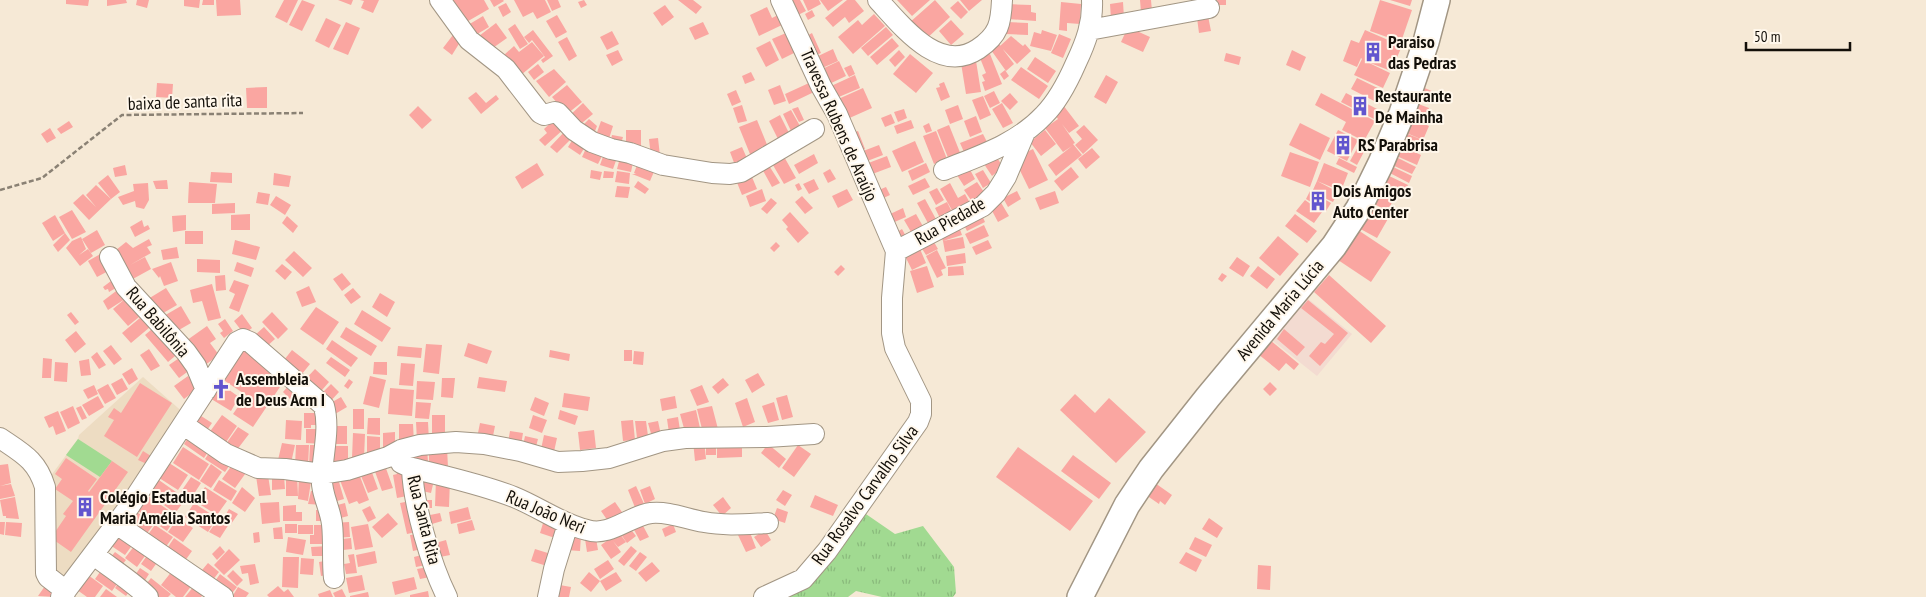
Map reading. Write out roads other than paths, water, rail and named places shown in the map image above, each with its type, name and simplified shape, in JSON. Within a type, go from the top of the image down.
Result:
[{"type":"main road","name":"Avenida Maria Lúcia","points":[[1080,597],[1127,504],[1151,469],[1208,397],[1334,246],[1360,208],[1402,113],[1426,42],[1437,0]]},
{"type":"street","points":[[440,0],[469,40],[506,69],[540,113],[558,113],[574,130],[592,142],[612,149],[630,153],[663,165],[730,174],[741,172],[814,129]]},
{"type":"street","name":"Travessa Rubens de Araújo","points":[[781,0],[821,86],[837,114],[896,251]]},
{"type":"street","points":[[878,0],[900,24],[927,48],[955,57],[972,53],[993,38],[1001,17],[1002,0]]},
{"type":"street","points":[[944,170],[996,149],[1025,132],[1045,114],[1069,78],[1089,30],[1093,13],[1092,0]]},
{"type":"street","points":[[1089,30],[1209,8]]},
{"type":"street","name":"Rua Piedade","points":[[896,251],[982,206],[996,193],[1006,177],[1025,132]]},
{"type":"street","name":"Rua Rosalvo Carvalho Silva","points":[[764,597],[803,579],[838,536],[918,422],[921,414],[921,401],[895,348],[892,333],[892,298],[896,251]]},
{"type":"street","name":"Rua Babilônia","points":[[110,257],[126,287],[186,352],[196,366],[206,390]]},
{"type":"street","points":[[0,438],[31,459],[42,476],[45,487],[46,574],[64,594],[129,508],[237,342],[243,339],[250,342],[324,406],[326,414],[325,450],[322,474],[324,495],[332,524],[334,578]]},
{"type":"street","points":[[184,425],[226,454],[258,468],[285,469],[322,474],[347,470],[420,445],[456,442],[484,444],[520,451],[558,462],[609,458],[663,441],[685,438],[766,437],[814,434]]},
{"type":"street","name":"Rua Santa Rita","points":[[388,457],[412,468],[418,509],[433,560],[447,597]]},
{"type":"street","name":"Rua João Neri","points":[[412,468],[483,486],[536,507],[568,524],[587,531],[598,532],[608,530],[652,513],[665,513],[720,524],[768,523]]},
{"type":"street","points":[[116,523],[223,597]]},
{"type":"street","points":[[548,597],[554,569],[568,524]]},
{"type":"street","points":[[94,555],[116,573],[131,581],[148,597]]},
{"type":"place","name":"Paraiso das Pedras","points":[[1373,52]]},
{"type":"place","name":"Restaurante De Mainha","points":[[1360,106]]},
{"type":"place","name":"RS Parabrisa","points":[[1343,145]]},
{"type":"place","name":"Dois Amigos Auto Center","points":[[1318,201]]},
{"type":"place","name":"Assembleia de Deus Acm I","points":[[221,389]]},
{"type":"place","name":"Colégio Estadual Maria Amélia Santos","points":[[85,507]]}]
